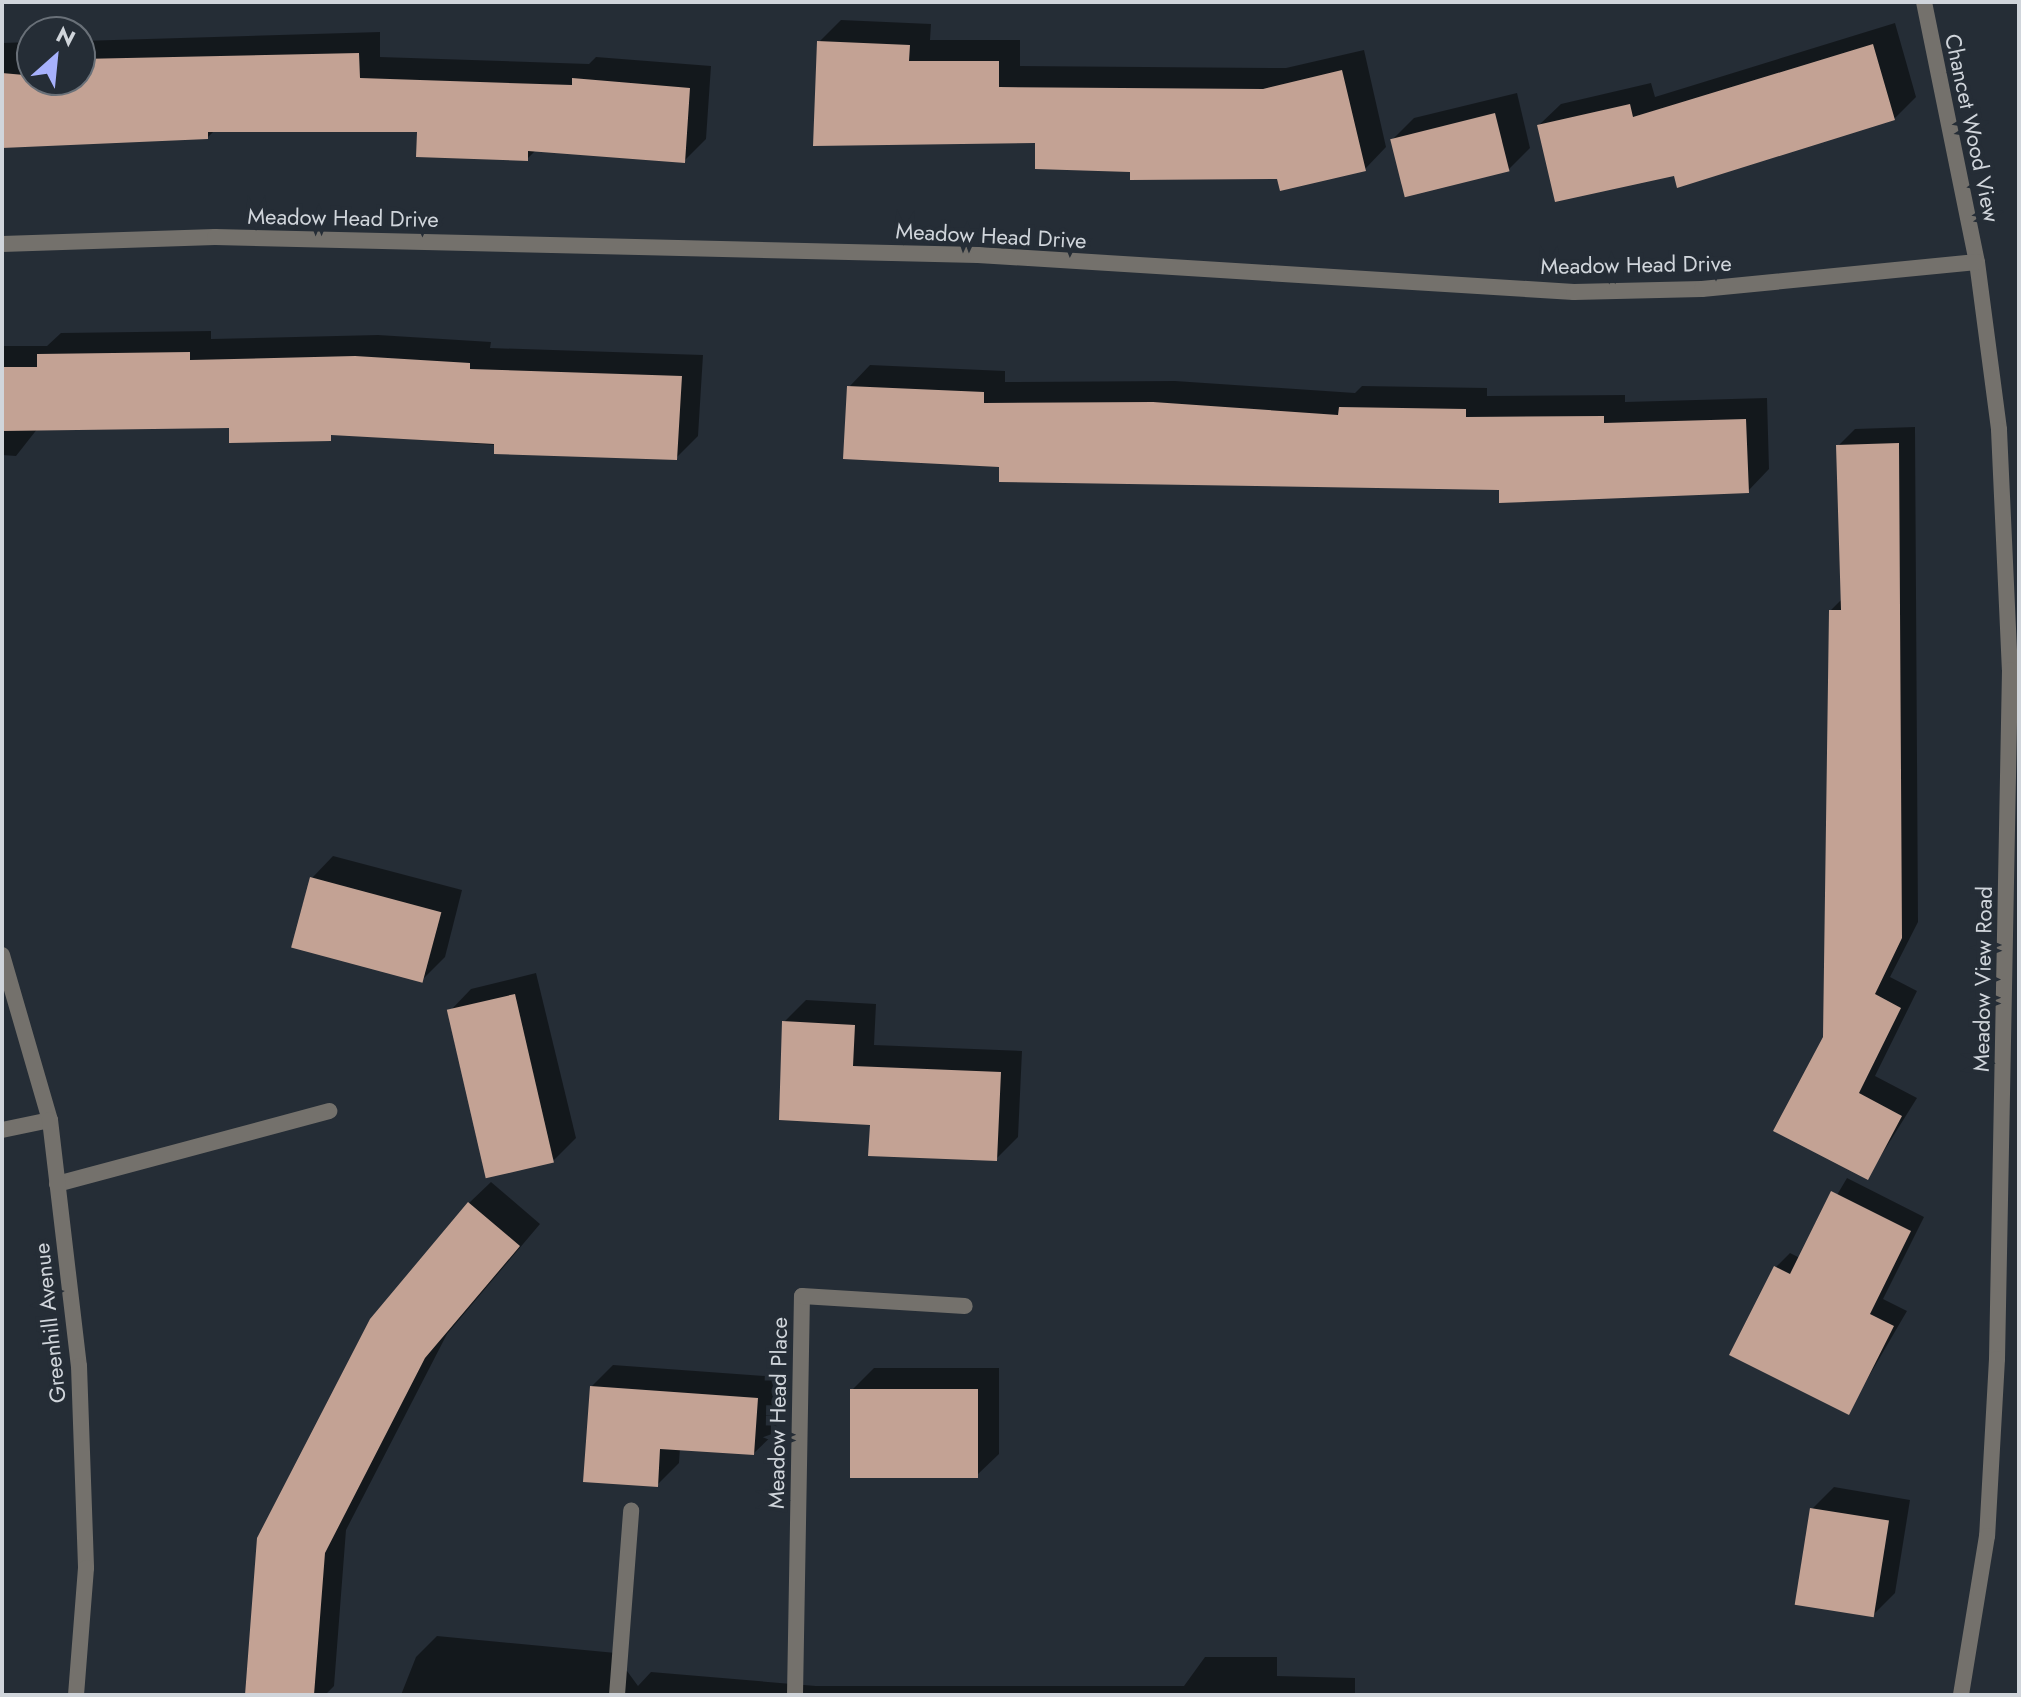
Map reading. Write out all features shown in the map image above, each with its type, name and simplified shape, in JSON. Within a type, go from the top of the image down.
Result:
[{"type":"street","name":"Chancet Wood View","points":[[1924,2],[1977,262]]},
{"type":"street","name":"Meadow Head Drive","points":[[2,244],[38,237],[215,237],[978,255],[1574,292],[1702,289],[1977,262]]},
{"type":"street","name":"Meadow View Road","points":[[1961,1695],[1987,1536],[1997,1359],[2010,670],[1999,430],[1977,262]]},
{"type":"street","name":"Greenhill Avenue","points":[[2,955],[50,1120],[79,1366],[86,1568],[76,1695]]},
{"type":"street","points":[[57,1184],[329,1111]]},
{"type":"street","points":[[2,1130],[50,1120]]},
{"type":"street","name":"Meadow Head Place","points":[[795,1695],[802,1296],[965,1306]]},
{"type":"street","points":[[617,1695],[631,1511]]},
{"type":"building","points":[[817,41],[910,45],[909,61],[999,61],[999,87],[1263,89],[1342,70],[1366,171],[1280,191],[1277,179],[1130,180],[1130,172],[1035,169],[1035,143],[813,146]]},
{"type":"building","points":[[1873,44],[1895,120],[1677,188],[1674,176],[1555,202],[1537,125],[1630,104],[1633,117]]},
{"type":"building","points":[[359,53],[360,78],[572,85],[572,78],[690,88],[685,163],[528,151],[528,161],[416,157],[417,132],[208,132],[208,139],[2,148],[2,73],[16,74],[16,96],[96,96],[96,59]]},
{"type":"building","points":[[1495,113],[1510,171],[1405,197],[1390,139]]},
{"type":"building","points":[[190,352],[190,360],[355,356],[470,363],[470,369],[682,376],[677,460],[494,454],[494,444],[331,435],[331,441],[229,443],[229,428],[2,431],[2,367],[37,367],[37,354]]},
{"type":"building","points":[[847,386],[984,392],[984,403],[1153,402],[1338,415],[1339,407],[1466,409],[1466,417],[1604,416],[1604,423],[1746,419],[1749,493],[1499,503],[1499,490],[999,482],[999,467],[843,459]]},
{"type":"building","points":[[1899,443],[1902,938],[1875,994],[1901,1008],[1859,1093],[1902,1116],[1868,1180],[1773,1131],[1823,1037],[1829,610],[1841,610],[1836,445]]},
{"type":"building","points":[[310,877],[441,912],[422,983],[291,948]]},
{"type":"building","points":[[515,994],[554,1163],[486,1178],[447,1010]]},
{"type":"building","points":[[782,1021],[855,1025],[853,1066],[1001,1072],[997,1161],[868,1156],[870,1125],[779,1120]]},
{"type":"building","points":[[1831,1191],[1911,1231],[1870,1314],[1894,1326],[1849,1415],[1729,1355],[1774,1266],[1790,1274]]},
{"type":"building","points":[[468,1202],[520,1246],[425,1358],[325,1553],[314,1695],[245,1695],[257,1538],[370,1319]]},
{"type":"building","points":[[590,1386],[758,1398],[754,1455],[660,1449],[658,1487],[583,1482]]},
{"type":"building","points":[[850,1389],[978,1389],[978,1478],[850,1478]]},
{"type":"building","points":[[1810,1508],[1889,1521],[1874,1617],[1795,1605]]}]
